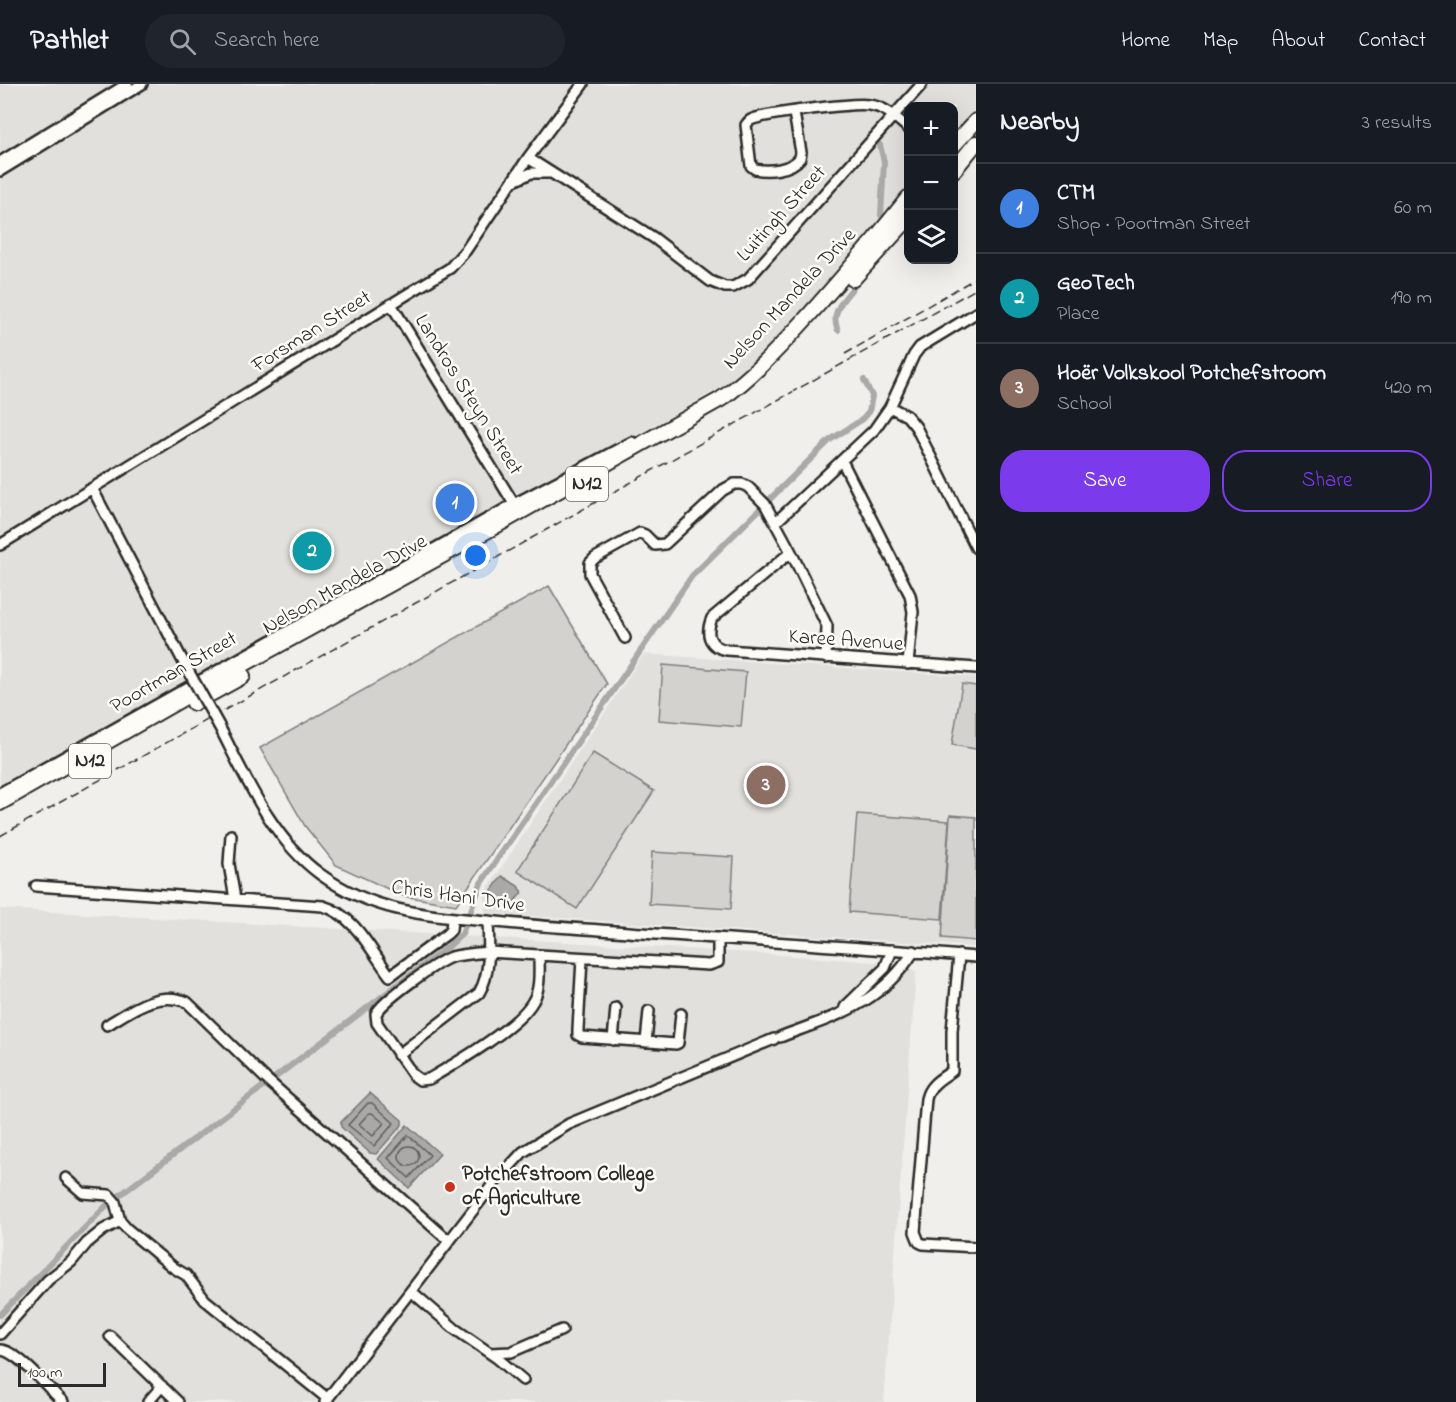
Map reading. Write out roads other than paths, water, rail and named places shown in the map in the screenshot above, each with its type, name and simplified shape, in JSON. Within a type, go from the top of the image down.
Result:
[{"type":"highway","points":[[958,139],[976,121]]},
{"type":"highway","points":[[958,164],[976,143]]},
{"type":"highway","name":"Nelson Mandela Drive","points":[[0,803],[215,680],[687,420],[733,391],[828,294],[904,204]]},
{"type":"highway","name":"Nelson Mandela Drive","points":[[0,813],[729,404],[781,358],[904,224]]},
{"type":"street","points":[[0,162],[127,84]]},
{"type":"street","points":[[0,171],[142,84]]},
{"type":"street","name":"Forsman Street","points":[[0,545],[440,274],[459,259],[528,158],[583,84]]},
{"type":"street","name":"Luitingh Street","points":[[528,158],[654,238],[710,281],[725,287],[733,287],[748,279],[922,84]]},
{"type":"street","points":[[794,112],[800,158],[790,166],[768,170],[755,169],[751,166],[746,125],[755,118],[794,112],[867,104],[882,108],[904,124]]},
{"type":"street","points":[[510,184],[531,173],[552,173]]},
{"type":"street","name":"Landros Steyn Street","points":[[391,304],[514,504]]},
{"type":"street","points":[[776,522],[874,430],[890,407],[920,346],[976,313]]},
{"type":"street","points":[[890,407],[907,416],[916,427],[976,548]]},
{"type":"street","name":"Poortman Street","points":[[0,793],[514,504],[646,435],[687,420]]},
{"type":"street","points":[[842,461],[910,595],[913,612],[908,664]]},
{"type":"street","points":[[625,638],[590,574],[590,563],[640,533],[655,545],[665,544],[723,490],[734,484],[742,484],[765,504],[791,552],[826,626],[826,658]]},
{"type":"street","name":"Chris Hani Drive","points":[[92,488],[185,665],[269,816],[301,858],[320,874],[354,894],[394,910],[452,919],[976,957]]},
{"type":"street","points":[[966,527],[976,521]]},
{"type":"street","name":"Karee Avenue","points":[[791,552],[712,618],[708,633],[709,640],[714,645],[727,650],[976,668]]},
{"type":"street","points":[[231,835],[229,864],[235,899]]},
{"type":"street","points":[[36,886],[314,904],[337,911],[350,922],[396,985]]},
{"type":"street","points":[[452,919],[451,930],[396,985],[378,1009],[375,1018],[416,1078],[424,1080],[435,1076],[512,1024],[533,1001],[538,984],[539,955]]},
{"type":"street","points":[[398,1054],[475,997],[483,983],[489,952],[488,921]]},
{"type":"street","points":[[396,985],[456,956],[489,952],[713,965],[718,962],[719,958],[718,938]]},
{"type":"street","points":[[831,1018],[877,977],[889,960],[892,950]]},
{"type":"street","points":[[66,1178],[82,1193],[104,1194],[113,1200],[120,1221],[126,1229],[186,1275],[205,1300],[326,1400],[511,1163],[531,1145],[593,1113],[831,1018],[874,996],[892,981],[914,951]]},
{"type":"street","points":[[958,955],[952,1031],[952,1071],[932,1085],[926,1099],[916,1237],[918,1242],[923,1244],[976,1247]]},
{"type":"street","points":[[582,958],[578,1035],[613,1040],[678,1043],[681,1014]]},
{"type":"street","points":[[107,1025],[147,1001],[172,998],[187,1002],[265,1078],[449,1241]]},
{"type":"street","points":[[613,1040],[616,1008]]},
{"type":"street","points":[[646,1042],[649,1011]]},
{"type":"street","points":[[0,1334],[48,1280],[71,1262],[87,1243],[103,1230],[120,1221]]},
{"type":"street","points":[[411,1291],[455,1329],[523,1380]]},
{"type":"street","points":[[490,1353],[521,1349],[562,1330]]},
{"type":"street","points":[[110,1336],[178,1402]]},
{"type":"street","points":[[0,1350],[6,1350],[15,1356],[63,1402]]},
{"type":"street","points":[[148,1402],[162,1386]]},
{"type":"water","points":[[502,876],[518,886],[522,892],[509,909],[489,894]]},
{"type":"water","points":[[370,1093],[402,1120],[402,1125],[376,1154],[370,1153],[341,1127],[341,1122]]},
{"type":"water","points":[[407,1125],[440,1154],[409,1188],[378,1159]]},
{"type":"waterway","points":[[880,145],[884,162],[881,215]]},
{"type":"waterway","points":[[838,330],[836,323],[838,309],[860,280]]},
{"type":"waterway","points":[[768,501],[830,440],[863,419],[869,412],[872,396],[864,380]]},
{"type":"waterway","points":[[470,913],[481,883],[692,576],[761,508]]},
{"type":"waterway","points":[[273,1079],[449,946],[462,934],[466,923]]},
{"type":"waterway","points":[[0,1315],[107,1205],[265,1085]]},
{"type":"railway","points":[[845,354],[976,278]]},
{"type":"railway","points":[[0,836],[976,289]]},
{"type":"place","name":"CTM","points":[[455,503]]},
{"type":"place","name":"GeoTech","points":[[312,551]]},
{"type":"place","name":"Hoër Volkskool Potchefstroom","points":[[766,785]]},
{"type":"place","name":"Potchefstroom College of Agriculture","points":[[450,1187]]}]
